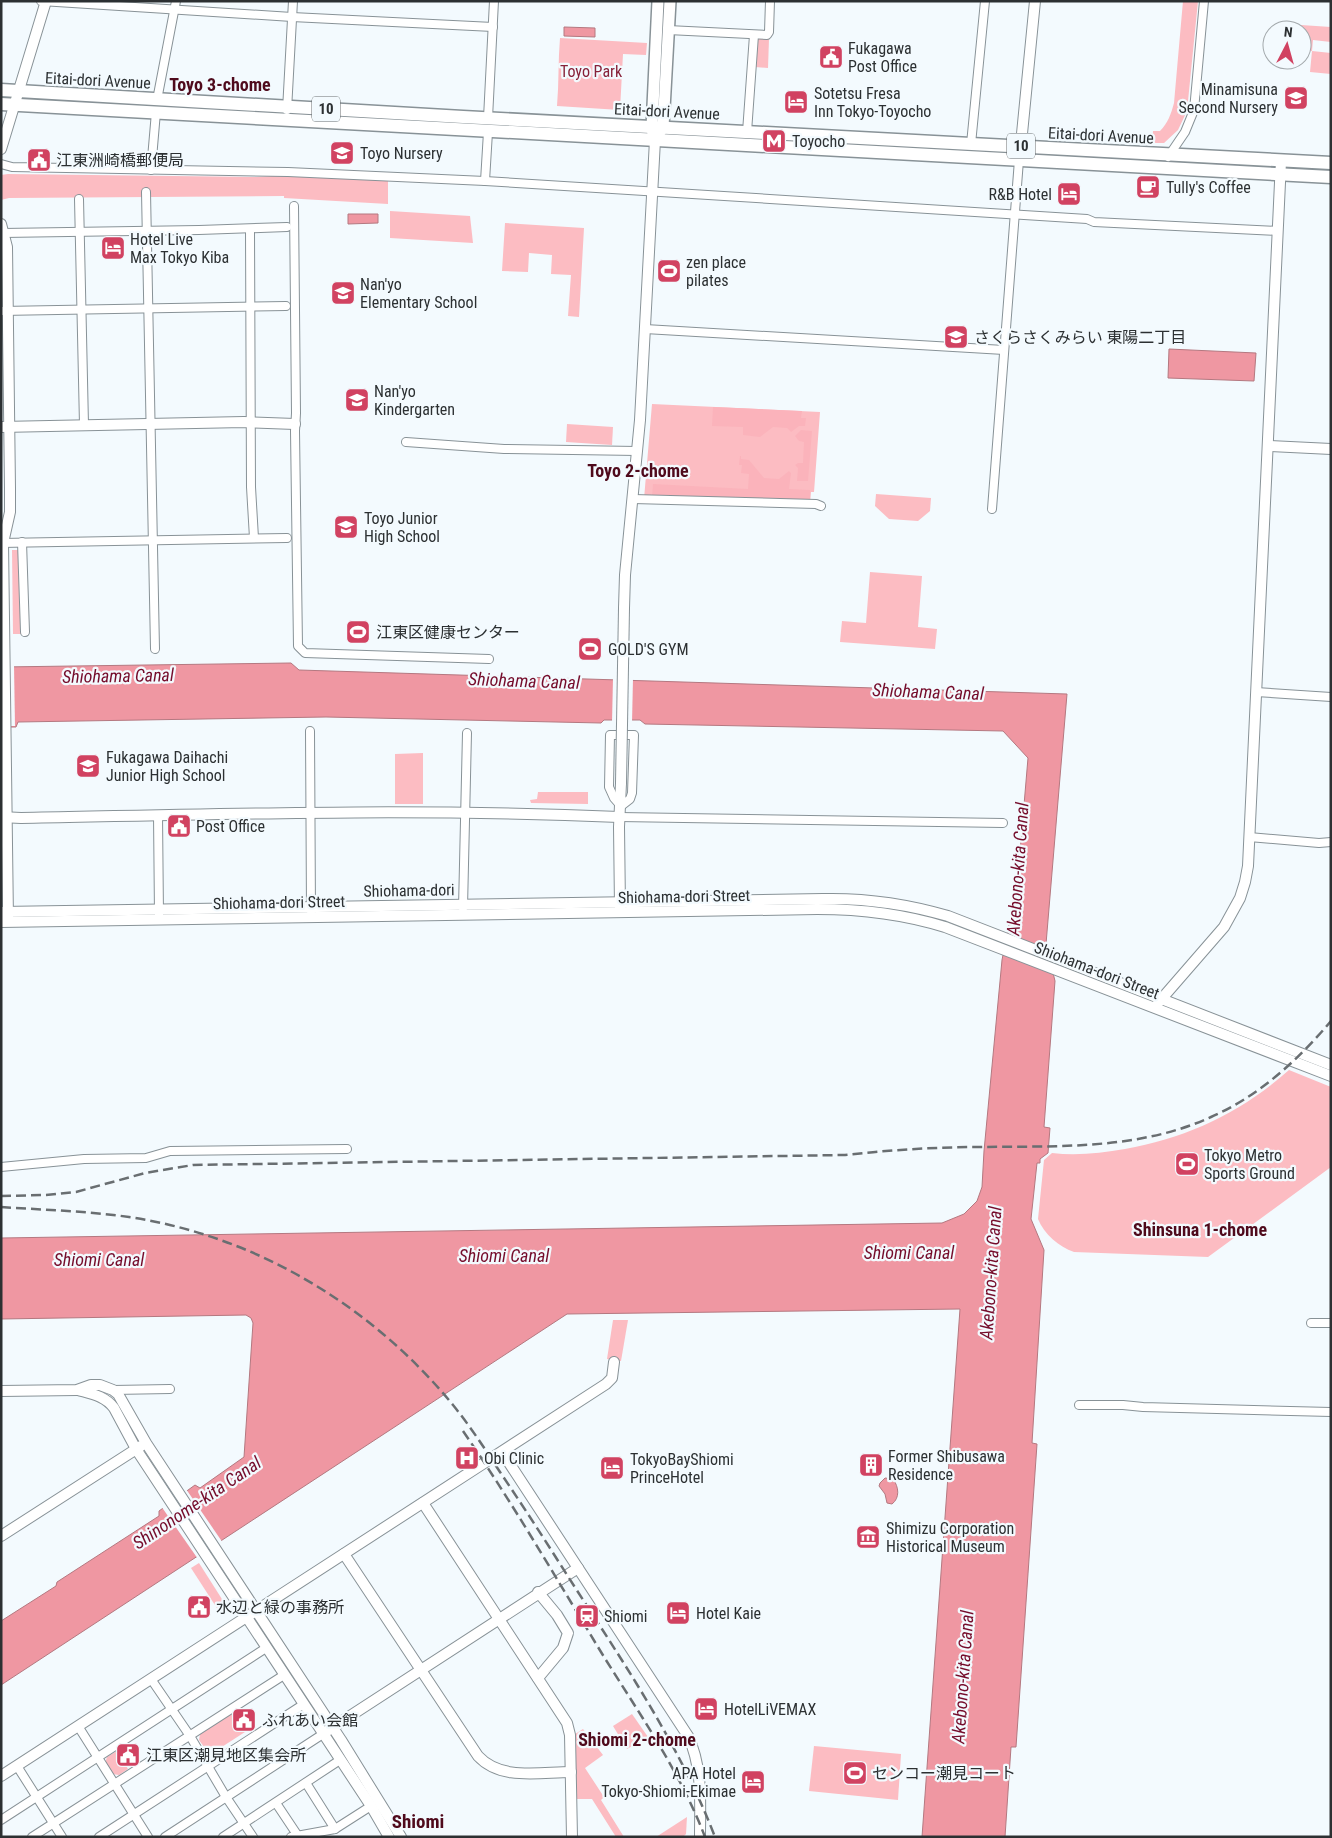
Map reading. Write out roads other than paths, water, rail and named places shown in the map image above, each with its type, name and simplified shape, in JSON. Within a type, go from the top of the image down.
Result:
[{"type":"main road","points":[[657,127],[658,1]]},
{"type":"main road","points":[[655,140],[670,1]]},
{"type":"main road","name":"Eitai-dori Avenue","points":[[1,90],[157,106],[488,125],[655,140],[1160,168],[1281,168],[1331,163]]},
{"type":"main road","name":"Eitai-dori Avenue","points":[[1,104],[15,106],[157,106]]},
{"type":"main road","name":"Eitai-dori Avenue","points":[[488,125],[657,127],[1169,155],[1281,168],[1331,177]]},
{"type":"street","points":[[287,113],[293,1]]},
{"type":"street","points":[[485,181],[494,1]]},
{"type":"street","points":[[668,30],[754,35],[769,34],[770,1]]},
{"type":"street","points":[[971,144],[985,1]]},
{"type":"street","points":[[992,509],[1014,215],[1035,1]]},
{"type":"street","points":[[1160,168],[1185,132],[1194,110],[1204,1]]},
{"type":"street","points":[[1,150],[44,2],[175,5],[292,17],[493,27]]},
{"type":"street","points":[[151,170],[157,106],[175,5]]},
{"type":"street","points":[[747,132],[754,35]]},
{"type":"street","points":[[620,907],[624,608],[637,451],[655,140]]},
{"type":"street","points":[[1,164],[12,167],[288,172],[485,181],[1087,219],[1094,222],[1278,231]]},
{"type":"street","points":[[1154,1008],[1224,927],[1232,915],[1246,882],[1281,168]]},
{"type":"street","points":[[146,192],[155,649]]},
{"type":"street","points":[[79,199],[84,425]]},
{"type":"street","points":[[294,206],[298,646],[305,653],[489,659]]},
{"type":"street","points":[[4,917],[3,817],[5,737],[2,540],[10,512],[5,427],[4,311],[7,247],[2,228],[80,232],[287,227]]},
{"type":"street","points":[[250,229],[254,538]]},
{"type":"street","points":[[4,311],[286,306]]},
{"type":"street","points":[[645,329],[1004,350]]},
{"type":"street","points":[[5,427],[251,422],[295,424]]},
{"type":"street","points":[[406,442],[504,449],[637,451]]},
{"type":"street","points":[[1268,446],[1331,449]]},
{"type":"street","points":[[633,499],[816,504],[821,506]]},
{"type":"street","points":[[2,540],[22,542],[287,538]]},
{"type":"street","points":[[22,542],[25,632]]},
{"type":"street","points":[[1256,692],[1331,697]]},
{"type":"street","points":[[310,731],[311,911]]},
{"type":"street","points":[[463,909],[467,733]]},
{"type":"street","points":[[610,735],[634,735],[632,793],[630,799],[621,806],[614,798],[609,787],[610,735]]},
{"type":"street","points":[[3,817],[466,812],[620,817],[1003,823]]},
{"type":"street","points":[[158,815],[159,914]]},
{"type":"street","points":[[1249,837],[1319,843],[1331,842]]},
{"type":"street","name":"Shiohama-dori","points":[[4,917],[620,907],[823,898],[875,901],[936,913],[993,934]]},
{"type":"street","name":"Shiohama-dori Street","points":[[620,907],[817,909],[875,912],[934,923],[1331,1076]]},
{"type":"street","name":"Shiohama-dori Street","points":[[993,934],[1331,1065]]},
{"type":"street","points":[[1,1167],[84,1159],[146,1158],[170,1151],[347,1149]]},
{"type":"street","points":[[1311,1323],[1331,1323]]},
{"type":"street","points":[[1,1776],[245,1616],[606,1384],[612,1378],[614,1362]]},
{"type":"street","points":[[1,1391],[77,1390],[100,1385],[113,1390],[170,1389]]},
{"type":"street","points":[[77,1390],[100,1396],[110,1403],[163,1492],[371,1806],[389,1837]]},
{"type":"street","points":[[113,1390],[124,1403],[146,1443],[256,1610],[401,1837]]},
{"type":"street","points":[[1079,1405],[1331,1412]]},
{"type":"street","points":[[1,1536],[146,1443]]},
{"type":"street","points":[[502,1452],[688,1736],[695,1751],[699,1768],[700,1837]]},
{"type":"street","points":[[423,1503],[569,1728],[572,1837]]},
{"type":"street","points":[[344,1554],[478,1756],[490,1768],[515,1773],[571,1772]]},
{"type":"street","points":[[166,1837],[420,1669],[578,1568]]},
{"type":"street","points":[[538,1592],[557,1615],[568,1633],[563,1648],[538,1678]]},
{"type":"street","points":[[1,1820],[266,1648]]},
{"type":"street","points":[[32,1837],[284,1675]]},
{"type":"street","points":[[151,1679],[190,1736],[226,1798],[253,1837]]},
{"type":"street","points":[[99,1837],[304,1704]]},
{"type":"street","points":[[78,1726],[148,1837]]},
{"type":"street","points":[[223,1837],[340,1760]]},
{"type":"street","points":[[17,1766],[62,1837]]},
{"type":"street","points":[[306,1783],[335,1829]]},
{"type":"street","points":[[276,1802],[294,1836],[335,1829],[371,1806]]},
{"type":"water","points":[[564,27],[595,28],[595,37],[564,36]]},
{"type":"water","points":[[348,214],[378,214],[378,223],[348,224]]},
{"type":"water","points":[[1169,349],[1256,353],[1254,381],[1168,378]]},
{"type":"water","points":[[291,663],[299,670],[1067,694],[1046,944],[1055,981],[1044,1127],[1050,1128],[1048,1153],[1040,1159],[1040,1163],[1037,1163],[1031,1219],[1044,1250],[1032,1443],[1037,1444],[1016,1747],[1011,1747],[1005,1837],[922,1837],[960,1309],[567,1314],[1,1685],[1,1621],[159,1516],[159,1511],[195,1485],[200,1488],[244,1457],[253,1323],[251,1318],[246,1315],[1,1319],[1,1238],[942,1223],[964,1214],[977,1201],[982,1187],[1002,960],[1009,924],[1014,923],[1028,758],[1003,731],[645,724],[640,720],[604,720],[601,723],[326,717],[18,722],[16,727],[1,727],[1,667]]},
{"type":"water","points":[[885,1478],[893,1479],[896,1485],[897,1496],[892,1504],[887,1503],[885,1494],[879,1486]]},
{"type":"railway","points":[[1,1196],[76,1192],[145,1173],[193,1165],[845,1155],[930,1148],[1069,1146],[1127,1141],[1184,1128],[1211,1117],[1245,1099],[1277,1076],[1305,1050],[1331,1021]]},
{"type":"railway","points":[[1,1207],[129,1217],[176,1226],[222,1240],[266,1259],[308,1281],[348,1307],[386,1337],[421,1369],[453,1405],[526,1510],[648,1702],[701,1802],[715,1837]]},
{"type":"railway","points":[[463,1431],[658,1742],[695,1813],[705,1837]]},
{"type":"place","name":"Fukagawa Post Office","points":[[831,57]]},
{"type":"place","name":"Minamisuna Second Nursery","points":[[1296,98]]},
{"type":"place","name":"Sotetsu Fresa Inn Tokyo-Toyocho","points":[[796,102]]},
{"type":"place","name":"Toyocho","points":[[774,141]]},
{"type":"place","name":"Toyo Nursery","points":[[342,153]]},
{"type":"place","name":"江東洲崎橋郵便局","points":[[39,160]]},
{"type":"place","name":"Tully's Coffee","points":[[1148,187]]},
{"type":"place","name":"R&B Hotel","points":[[1069,194]]},
{"type":"place","name":"Hotel Live Max Tokyo Kiba","points":[[113,248]]},
{"type":"place","name":"zen place pilates","points":[[669,271]]},
{"type":"place","name":"Nan'yo Elementary School","points":[[343,293]]},
{"type":"place","name":"さくらさくみらい 東陽二丁目","points":[[956,337]]},
{"type":"place","name":"Nan'yo Kindergarten","points":[[357,400]]},
{"type":"place","name":"Toyo Junior High School","points":[[346,527]]},
{"type":"place","name":"江東区健康センター","points":[[358,632]]},
{"type":"place","name":"GOLD'S GYM","points":[[590,649]]},
{"type":"place","name":"Fukagawa Daihachi Junior High School","points":[[88,766]]},
{"type":"place","name":"Post Office","points":[[179,826]]},
{"type":"place","name":"Tokyo Metro Sports Ground","points":[[1187,1164]]},
{"type":"place","name":"Obi Clinic","points":[[467,1458]]},
{"type":"place","name":"Former Shibusawa Residence","points":[[871,1465]]},
{"type":"place","name":"TokyoBayShiomi PrinceHotel","points":[[612,1468]]},
{"type":"place","name":"Shimizu Corporation Historical Museum","points":[[868,1537]]},
{"type":"place","name":"水辺と緑の事務所","points":[[199,1607]]},
{"type":"place","name":"Hotel Kaie","points":[[678,1613]]},
{"type":"place","name":"Shiomi","points":[[587,1616]]},
{"type":"place","name":"HotelLiVEMAX","points":[[706,1709]]},
{"type":"place","name":"ふれあい会館","points":[[244,1720]]},
{"type":"place","name":"江東区潮見地区集会所","points":[[128,1755]]},
{"type":"place","name":"センコー潮見コート","points":[[855,1773]]},
{"type":"place","name":"APA Hotel Tokyo-Shiomi-Ekimae","points":[[753,1782]]},
{"type":"district","name":"Toyo 3-chome","points":[[220,85]]},
{"type":"district","name":"Toyo 2-chome","points":[[638,471]]},
{"type":"district","name":"Shinsuna 1-chome","points":[[1200,1230]]},
{"type":"district","name":"Shiomi 2-chome","points":[[637,1740]]},
{"type":"district","name":"Shiomi","points":[[418,1821]]},
{"type":"park label","name":"Toyo Park","points":[[591,71]]},
{"type":"water label","name":"Shiohama Canal","points":[[118,676]]},
{"type":"water label","name":"Shiohama Canal","points":[[524,681]]},
{"type":"water label","name":"Shiohama Canal","points":[[928,692]]},
{"type":"water label","name":"Akebono-kita Canal","points":[[1018,869]]},
{"type":"water label","name":"Shiomi Canal","points":[[909,1253]]},
{"type":"water label","name":"Shiomi Canal","points":[[504,1256]]},
{"type":"water label","name":"Shiomi Canal","points":[[99,1260]]},
{"type":"water label","name":"Akebono-kita Canal","points":[[991,1273]]},
{"type":"water label","name":"Shinonome-kita Canal","points":[[197,1503]]},
{"type":"water label","name":"Akebono-kita Canal","points":[[963,1677]]}]
